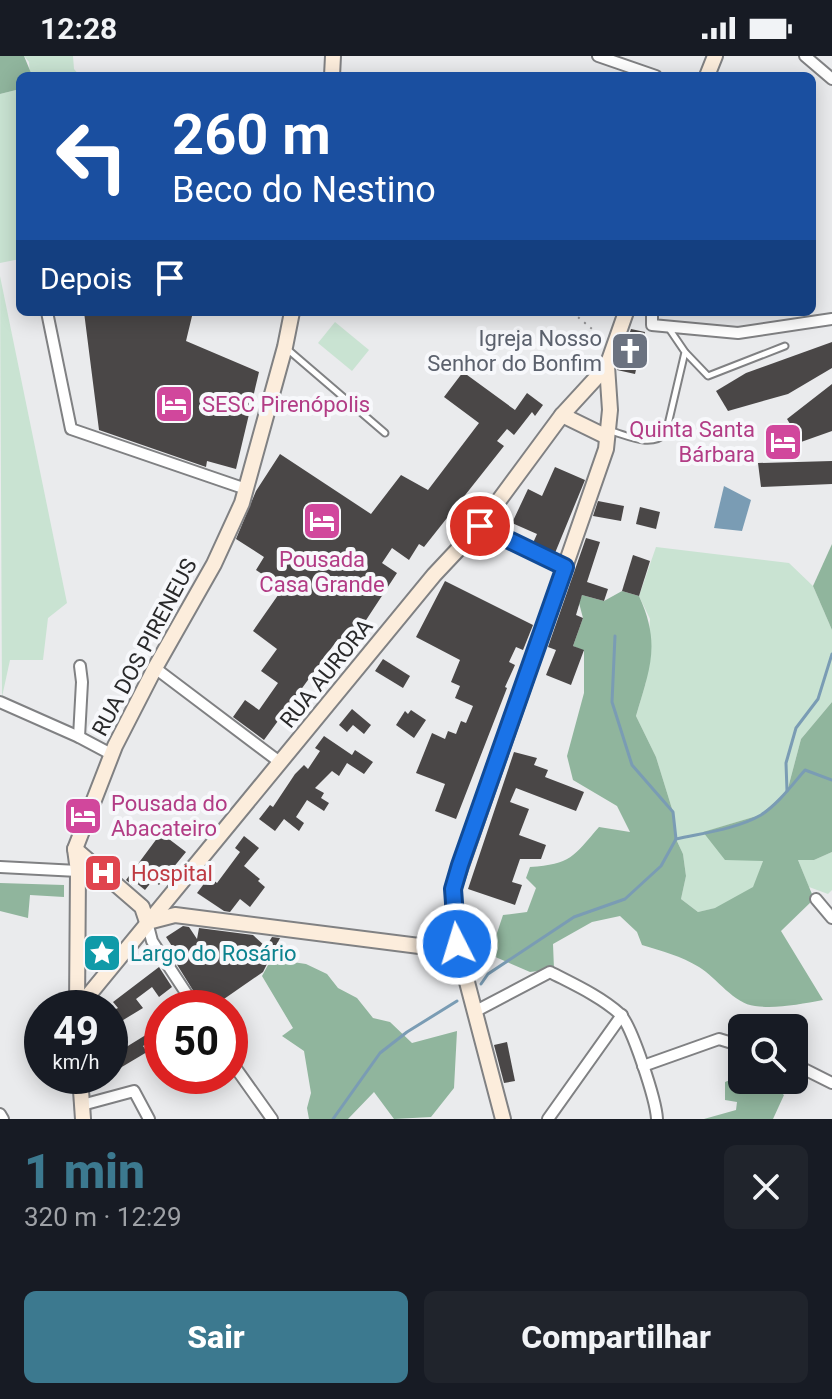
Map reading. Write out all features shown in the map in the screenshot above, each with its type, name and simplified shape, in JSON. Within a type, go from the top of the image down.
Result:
[{"type":"main road","name":"RUA DOS PIRENEUS","points":[[77,990],[78,871],[75,849],[111,754],[214,564],[242,503],[291,316]]},
{"type":"main road","points":[[503,1119],[457,944],[453,889],[606,449],[610,410],[607,366],[624,316]]},
{"type":"main road","name":"RUA AURORA","points":[[92,990],[434,575],[480,526],[562,415],[607,366]]},
{"type":"main road","points":[[562,415],[608,434]]},
{"type":"main road","points":[[75,849],[142,907],[147,922],[175,915],[435,948],[457,944]]},
{"type":"main road","points":[[175,890],[169,902],[175,915]]},
{"type":"street","points":[[598,56],[644,72]]},
{"type":"street","points":[[805,56],[832,79]]},
{"type":"street","points":[[48,316],[71,429],[246,489]]},
{"type":"street","points":[[652,316],[652,325],[738,333],[832,319]]},
{"type":"street","points":[[480,526],[565,567]]},
{"type":"street","points":[[79,737],[80,666]]},
{"type":"street","points":[[155,668],[281,763]]},
{"type":"street","points":[[0,702],[111,754]]},
{"type":"street","points":[[0,867],[78,871]]},
{"type":"street","points":[[816,899],[832,918]]},
{"type":"street","points":[[147,922],[152,941],[184,990]]},
{"type":"street","points":[[476,1011],[550,972],[582,988],[622,1015],[643,1066],[657,1119]]},
{"type":"street","points":[[548,1119],[622,1015]]},
{"type":"street","points":[[643,1066],[719,1039],[728,1042]]},
{"type":"street","points":[[808,1071],[832,1083]]},
{"type":"street","points":[[248,1085],[272,1119]]},
{"type":"street","points":[[82,1112],[134,1091],[149,1119]]},
{"type":"street","points":[[0,1114],[3,1119]]},
{"type":"lane","points":[[667,327],[708,376],[785,346]]},
{"type":"lane","points":[[285,347],[385,433]]},
{"type":"lane","points":[[608,434],[659,441],[666,433],[685,352]]},
{"type":"path","points":[[576,316],[599,337],[614,344]]},
{"type":"green space","points":[[0,56],[24,56],[31,72],[16,72],[16,90],[0,94]]},
{"type":"green space","points":[[24,56],[73,56],[77,72],[30,72],[29,62]]},
{"type":"green space","points":[[16,90],[16,260],[0,263],[0,94]]},
{"type":"green space","points":[[0,276],[67,603],[48,618],[43,660],[10,660],[2,697]]},
{"type":"green space","points":[[335,322],[369,350],[352,371],[318,343]]},
{"type":"green space","points":[[832,544],[832,630],[813,586]]},
{"type":"green space","points":[[656,547],[789,563],[813,586],[832,630],[832,702],[801,739],[787,792],[760,815],[704,832],[763,861],[754,887],[720,907],[698,912],[681,899],[686,876],[683,854],[676,839],[673,812],[656,757],[636,716],[646,682],[650,619],[639,596]]},
{"type":"green space","points":[[622,591],[639,596],[650,628],[649,670],[636,716],[656,757],[673,812],[676,839],[683,854],[686,876],[681,899],[698,912],[715,908],[753,887],[763,861],[725,860],[703,832],[760,815],[787,792],[801,739],[832,702],[832,852],[814,860],[798,860],[814,899],[781,931],[823,1000],[763,1007],[747,1004],[692,963],[642,945],[637,932],[620,916],[592,922],[553,944],[554,969],[530,972],[493,956],[492,948],[503,915],[527,912],[536,888],[526,878],[530,867],[554,864],[570,857],[599,827],[630,832],[617,806],[573,780],[567,756],[584,693],[584,651],[573,646],[583,618],[579,603],[582,595],[604,601]]},
{"type":"green space","points":[[832,852],[832,890],[828,894],[809,887],[798,860],[814,860]]},
{"type":"green space","points":[[0,883],[64,885],[64,897],[30,895],[28,918],[0,911]]},
{"type":"green space","points":[[279,960],[306,964],[327,974],[338,988],[357,998],[373,1018],[390,1022],[412,1043],[457,1031],[454,1088],[431,1117],[394,1119],[374,1092],[348,1119],[309,1119],[307,1108],[311,1093],[304,1051],[282,1036],[293,1028],[262,976],[268,965]]},
{"type":"green space","points":[[728,1081],[728,1094],[783,1094],[773,1119],[704,1119],[736,1110],[737,1102],[725,1100],[725,1082]]},
{"type":"water","points":[[724,486],[751,500],[742,531],[714,528]]},
{"type":"building","name":"SESC Pirenópolis","points":[[85,316],[192,316],[186,341],[259,372],[236,469],[207,461],[206,467],[99,430]]},
{"type":"building","name":"Igreja Nosso Senhor do Bonfim","points":[[631,329],[645,332],[635,374],[617,370]]},
{"type":"building","points":[[832,342],[832,368],[788,394],[728,411],[716,391],[746,373]]},
{"type":"building","points":[[463,372],[515,410],[527,393],[543,405],[535,416],[532,412],[514,435],[507,429],[497,441],[504,446],[424,547],[419,544],[409,560],[392,548],[382,563],[397,573],[349,646],[338,639],[264,740],[233,717],[245,700],[259,710],[278,683],[261,671],[277,649],[253,631],[283,588],[256,570],[264,557],[236,539],[256,491],[280,454],[371,514],[401,475],[428,490],[479,423],[444,397]]},
{"type":"building","points":[[832,384],[832,431],[801,442],[787,419]]},
{"type":"building","points":[[832,461],[832,484],[761,487],[758,463]]},
{"type":"building","points":[[555,467],[585,480],[555,553],[533,543],[537,534],[512,523],[528,489],[542,496]]},
{"type":"building","points":[[598,501],[624,506],[621,521],[593,516]]},
{"type":"building","points":[[640,507],[660,512],[656,529],[636,524]]},
{"type":"building","points":[[586,538],[600,542],[587,582],[608,589],[604,601],[582,595],[576,615],[583,618],[573,646],[584,650],[571,685],[546,675],[556,650],[548,647]]},
{"type":"building","points":[[633,555],[650,561],[639,596],[622,591]]},
{"type":"building","points":[[445,581],[533,625],[523,650],[516,647],[509,662],[515,665],[456,819],[435,811],[445,784],[416,773],[432,733],[445,739],[448,731],[456,734],[461,721],[466,723],[473,706],[455,698],[460,686],[451,682],[460,660],[416,637]]},
{"type":"building","points":[[383,659],[410,676],[403,688],[375,671]]},
{"type":"building","points":[[352,709],[371,725],[364,734],[353,725],[347,732],[339,725]]},
{"type":"building","points":[[411,710],[426,720],[414,738],[396,725],[405,711],[408,714]]},
{"type":"building","points":[[324,736],[352,755],[355,750],[373,762],[364,774],[347,763],[339,776],[332,771],[315,788],[324,793],[321,798],[329,803],[324,811],[307,800],[296,817],[304,823],[299,831],[284,819],[275,831],[259,819],[270,805],[273,807],[295,774],[304,765],[308,769],[320,751],[315,748]]},
{"type":"building","points":[[514,752],[537,758],[534,765],[548,770],[545,777],[584,792],[576,811],[516,788],[510,802],[529,809],[519,835],[546,845],[541,859],[520,859],[512,882],[522,885],[515,905],[468,889]]},
{"type":"building","points":[[161,833],[186,852],[159,885],[153,880],[145,890],[135,882],[132,885],[126,880]]},
{"type":"building","points":[[244,836],[259,848],[244,866],[265,887],[250,907],[240,899],[230,912],[224,911],[197,893],[209,877],[217,883],[240,852],[235,848]]},
{"type":"building","points":[[183,926],[189,927],[197,939],[199,928],[253,935],[266,947],[272,937],[280,938],[263,972],[237,990],[193,990],[176,963],[181,960],[166,937]]},
{"type":"building","points":[[159,967],[172,987],[168,990],[154,990],[152,987],[144,990],[136,999],[143,1008],[128,1017],[128,991]]},
{"type":"building","points":[[144,1036],[144,1054],[128,1063],[128,1046]]},
{"type":"building","points":[[507,1042],[515,1081],[504,1083],[494,1045]]},
{"type":"waterway","points":[[615,636],[612,702],[632,765],[673,812],[676,839]]},
{"type":"waterway","points":[[787,791],[786,763],[796,728],[818,699],[832,654]]},
{"type":"waterway","points":[[481,984],[488,974],[574,917],[625,899],[661,866],[676,839],[752,820],[779,800],[805,770],[832,780]]},
{"type":"waterway","points":[[333,1119],[380,1053],[457,1001]]},
{"type":"place","name":"Igreja Nosso Senhor do Bonfim","points":[[630,351]]},
{"type":"place","name":"SESC Pirenópolis","points":[[174,404]]},
{"type":"place","name":"Quinta Santa Bárbara","points":[[783,442]]},
{"type":"place","name":"Pousada Casa Grande","points":[[322,521]]},
{"type":"place","name":"Pousada do Abacateiro","points":[[83,816]]},
{"type":"place","name":"Hospital","points":[[103,873]]},
{"type":"place","name":"Largo do Rosário","points":[[102,953]]},
{"type":"route","points":[[457,944],[453,889],[565,567],[480,526]]}]
